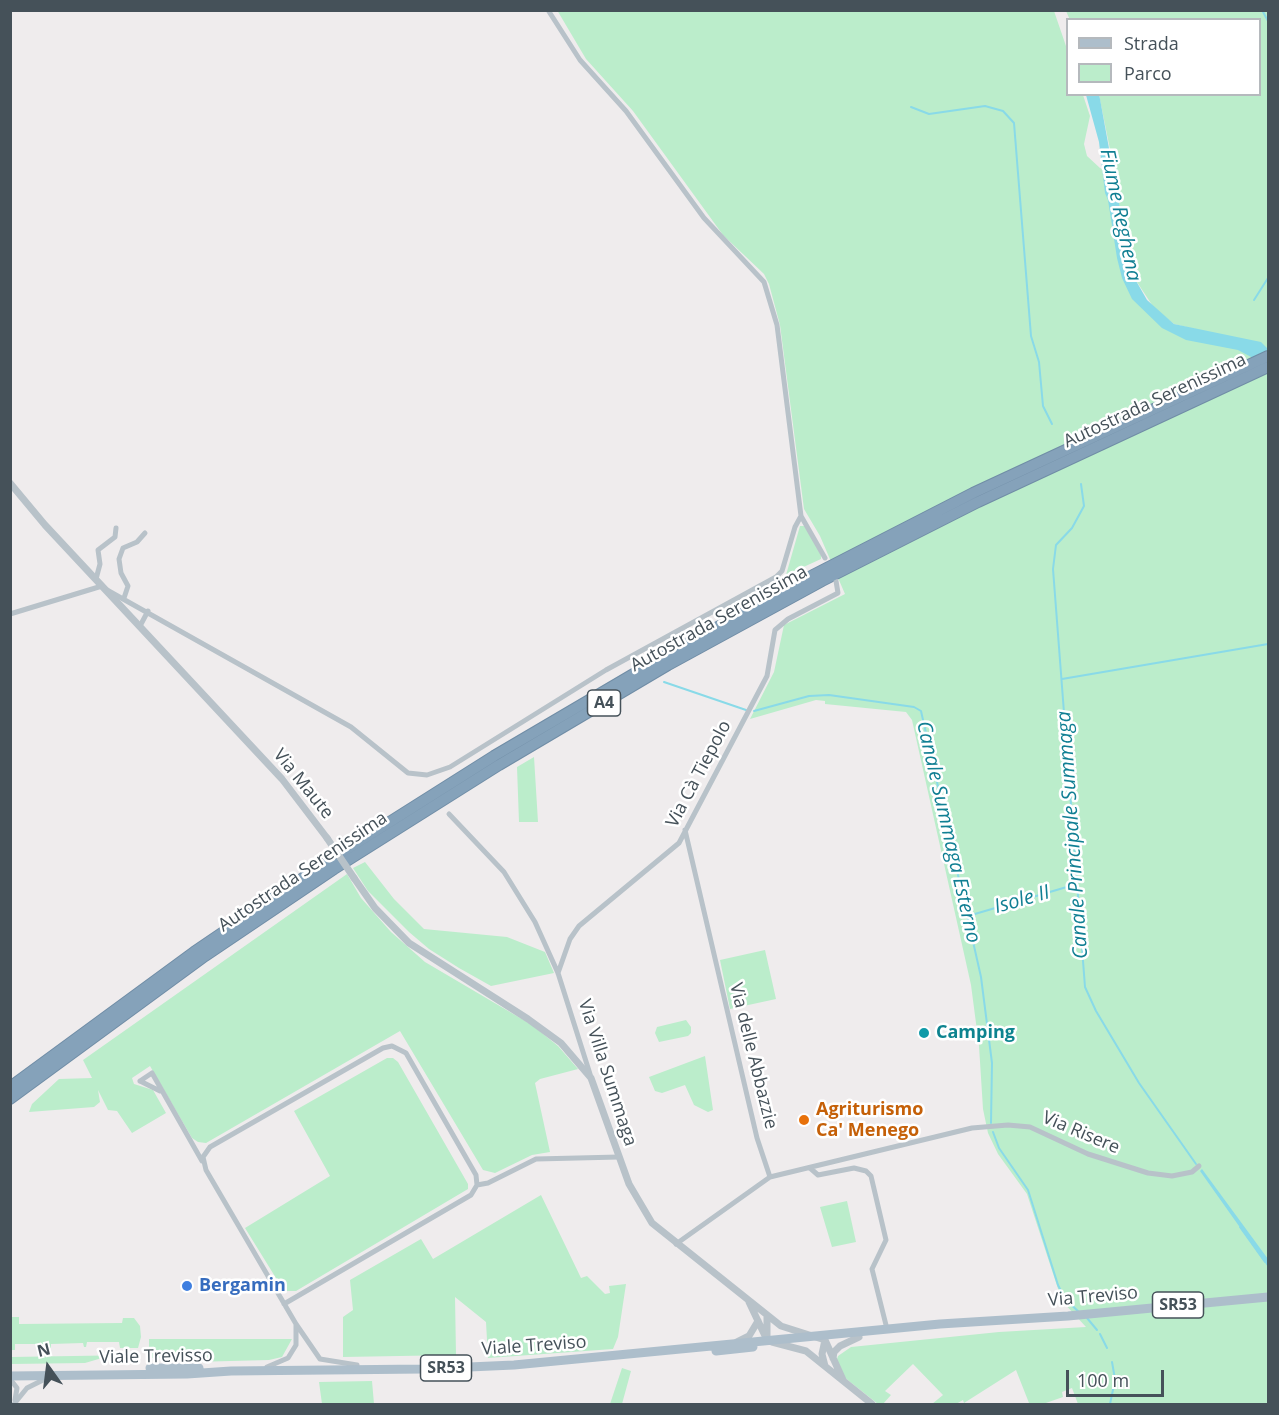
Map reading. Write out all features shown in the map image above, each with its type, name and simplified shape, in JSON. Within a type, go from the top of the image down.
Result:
[{"type":"highway","name":"Autostrada Serenissima","points":[[10,1099],[196,963],[334,869],[499,765],[668,665],[822,581],[1236,376],[1269,356]]},
{"type":"highway","name":"Autostrada Serenissima","points":[[10,1087],[194,952],[331,860],[494,756],[659,659],[815,574],[973,493],[1236,376],[1269,368]]},
{"type":"main road","name":"Via Treviso","points":[[820,1338],[874,1330],[1068,1316],[1269,1297]]},
{"type":"main road","name":"Via Treviso","points":[[820,1338],[859,1337],[991,1321]]},
{"type":"main road","name":"Viale Treviso","points":[[659,1353],[736,1342],[820,1338]]},
{"type":"main road","name":"Viale Treviso","points":[[231,1371],[424,1369],[514,1365],[659,1353],[719,1351],[783,1345],[820,1338]]},
{"type":"main road","points":[[10,1375],[144,1367],[231,1371]]},
{"type":"main road","name":"Viale Trevisso","points":[[10,1375],[187,1374],[231,1371]]},
{"type":"street","points":[[548,10],[580,60],[626,111],[704,218],[764,282],[777,325],[801,516],[825,558]]},
{"type":"street","name":"Via Maute","points":[[10,483],[45,525],[292,790],[375,908],[410,943],[536,1024],[568,1051],[591,1078]]},
{"type":"street","points":[[10,614],[103,588],[148,611],[351,727],[408,773],[427,776],[450,767],[606,670],[776,577],[782,571],[801,516]]},
{"type":"street","points":[[96,579],[100,564],[99,550],[115,537],[116,528]]},
{"type":"street","points":[[124,598],[128,586],[121,573],[119,559],[123,548],[138,542],[145,533]]},
{"type":"street","name":"Via Cà Tiepolo","points":[[558,973],[570,939],[590,914],[672,850],[685,830],[767,676],[775,630],[788,619],[838,593],[836,581]]},
{"type":"street","points":[[140,627],[148,611]]},
{"type":"street","name":"Via Villa Summaga","points":[[449,814],[504,872],[535,922],[558,973],[619,1157],[644,1213],[676,1244],[788,1330],[820,1338]]},
{"type":"street","name":"Via delle Abbazzie","points":[[685,830],[694,879],[757,1138],[770,1177]]},
{"type":"street","points":[[203,1163],[205,1152],[210,1147],[382,1048],[392,1046],[406,1053],[476,1175],[477,1185],[471,1195],[284,1305]]},
{"type":"street","points":[[568,1051],[581,1046]]},
{"type":"street","points":[[161,1091],[310,1347],[325,1362],[424,1369]]},
{"type":"street","name":"Via Risere","points":[[770,1177],[972,1128],[1008,1125],[1030,1127],[1088,1154],[1155,1174],[1183,1175],[1199,1167]]},
{"type":"street","points":[[477,1185],[488,1184],[536,1159],[619,1157]]},
{"type":"street","name":"Via Risere","points":[[810,1168],[818,1175],[854,1168],[870,1176],[886,1240],[872,1269],[887,1329]]},
{"type":"street","points":[[676,1244],[770,1177]]},
{"type":"street","points":[[747,1300],[768,1340]]},
{"type":"street","points":[[766,1314],[769,1323],[768,1340]]},
{"type":"street","points":[[736,1342],[749,1336],[758,1321]]},
{"type":"street","points":[[231,1371],[273,1366],[288,1358],[296,1345],[296,1324]]},
{"type":"street","points":[[833,1358],[834,1352],[840,1346],[859,1337]]},
{"type":"street","points":[[820,1338],[833,1358],[837,1373],[843,1380]]},
{"type":"street","points":[[820,1338],[825,1366]]},
{"type":"street","points":[[719,1351],[768,1340],[806,1351],[872,1404]]},
{"type":"street","points":[[10,1375],[17,1388],[14,1404]]},
{"type":"street","points":[[14,1404],[27,1388],[52,1376]]},
{"type":"green space","points":[[557,10],[1054,11],[1066,46],[1066,96],[1083,96],[1090,116],[1084,144],[1087,156],[1100,168],[1115,174],[1099,96],[1261,96],[1261,18],[1069,18],[1066,11],[1268,11],[1268,1404],[1078,1404],[1072,1388],[1062,1392],[1063,1397],[1043,1404],[1025,1404],[1029,1403],[1016,1370],[964,1403],[963,1400],[956,1404],[932,1404],[943,1395],[913,1364],[885,1391],[891,1395],[883,1404],[878,1404],[840,1374],[836,1362],[838,1356],[851,1347],[999,1332],[1086,1327],[1062,1301],[1027,1194],[998,1154],[988,1133],[983,1109],[979,1046],[971,985],[912,720],[906,712],[825,704],[825,701],[816,700],[750,719],[774,672],[784,625],[845,594],[820,536],[804,509],[780,325],[769,284],[764,274],[723,235],[633,111],[586,59]],"holes":[[[1125,227],[1135,279],[1154,308],[1174,324],[1224,336],[1168,326],[1125,276]]]},
{"type":"green space","points":[[800,526],[805,526],[821,559],[786,575]]},
{"type":"green space","points":[[534,757],[538,822],[519,822],[517,767]]},
{"type":"green space","points":[[365,862],[394,899],[424,929],[507,937],[545,952],[554,973],[491,986],[459,968],[429,949],[368,891],[353,868]]},
{"type":"green space","points":[[347,874],[361,898],[391,932],[425,962],[532,1025],[558,1046],[578,1069],[540,1079],[535,1083],[550,1152],[532,1155],[495,1173],[483,1170],[400,1031],[206,1143],[192,1138],[150,1066],[132,1078],[134,1084],[153,1090],[166,1113],[132,1133],[117,1111],[108,1110],[98,1090],[100,1102],[94,1107],[29,1112],[32,1104],[59,1079],[92,1078],[83,1060]]},
{"type":"green space","points":[[765,950],[776,999],[730,1009],[720,960]]},
{"type":"green space","points":[[686,1020],[691,1027],[691,1033],[688,1036],[659,1042],[655,1033],[657,1027]]},
{"type":"green space","points":[[705,1056],[713,1110],[708,1112],[694,1105],[685,1085],[662,1093],[655,1091],[649,1077]]},
{"type":"green space","points":[[387,1058],[393,1058],[398,1062],[468,1184],[468,1189],[296,1291],[284,1291],[245,1228],[330,1176],[294,1111]]},
{"type":"green space","points":[[541,1195],[581,1278],[587,1276],[605,1294],[610,1293],[609,1286],[626,1284],[618,1337],[613,1349],[488,1358],[486,1322],[455,1297],[456,1355],[343,1357],[343,1317],[353,1310],[350,1280],[421,1239],[433,1259]]},
{"type":"green space","points":[[847,1201],[856,1242],[832,1247],[820,1207]]},
{"type":"green space","points":[[10,1317],[19,1317],[19,1324],[122,1323],[123,1318],[134,1318],[140,1326],[141,1337],[138,1348],[120,1348],[119,1342],[87,1342],[86,1347],[83,1343],[51,1344],[51,1348],[46,1348],[45,1344],[15,1344],[15,1350],[11,1350]]},
{"type":"green space","points":[[149,1339],[292,1339],[282,1357],[269,1360],[192,1362],[189,1358],[149,1358]]},
{"type":"green space","points":[[136,1355],[136,1358],[102,1358],[85,1363],[11,1364],[11,1357]]},
{"type":"green space","points":[[622,1368],[631,1371],[622,1404],[610,1404]]},
{"type":"green space","points":[[372,1381],[374,1404],[322,1404],[319,1382]]},
{"type":"water","name":"Fiume Reghena","points":[[1086,96],[1099,96],[1129,258],[1135,279],[1147,300],[1174,324],[1261,342],[1268,349],[1268,366],[1238,350],[1186,340],[1162,328],[1132,299],[1122,278],[1117,258],[1105,193],[1099,142]]},
{"type":"water","points":[[1202,1169],[1268,1259],[1268,1267],[1200,1171]]},
{"type":"waterway","points":[[1262,10],[1268,21]]},
{"type":"waterway","name":"Canale Principale Summaga","points":[[911,107],[929,114],[985,106],[1003,111],[1014,123],[1031,336],[1039,362],[1043,406],[1052,424]]},
{"type":"waterway","points":[[1254,300],[1268,278]]},
{"type":"waterway","name":"Canale Principale Summaga","points":[[1081,484],[1084,506],[1072,528],[1056,545],[1053,569],[1085,987],[1096,1011],[1139,1083],[1196,1164]]},
{"type":"waterway","points":[[1062,679],[1268,644]]},
{"type":"waterway","name":"Canale Summaga Esterno","points":[[664,682],[746,710]]},
{"type":"waterway","name":"Canale Summaga Esterno","points":[[754,711],[809,696],[829,695],[914,707],[921,711],[981,977],[992,1063],[991,1123]]},
{"type":"waterway","name":"Isole II","points":[[968,916],[1077,884]]},
{"type":"waterway","name":"Canale Summaga Esterno","points":[[993,1132],[999,1148],[1028,1190],[1058,1285],[1065,1299],[1080,1313]]},
{"type":"waterway","name":"Canale Principale Summaga","points":[[1240,1227],[1265,1262]]},
{"type":"waterway","name":"Canale Summaga Esterno","points":[[1087,1318],[1097,1330]]},
{"type":"waterway","name":"Canale Summaga Esterno","points":[[1100,1334],[1107,1348]]},
{"type":"waterway","name":"Canale Summaga Esterno","points":[[1112,1362],[1115,1379]]},
{"type":"waterway","name":"Canale Summaga Esterno","points":[[1110,1404],[1114,1385]]},
{"type":"place","name":"Camping","points":[[924,1033]]},
{"type":"place","name":"Agriturismo Ca' Menego","points":[[804,1120]]},
{"type":"place","name":"Bergamin","points":[[187,1286]]}]
